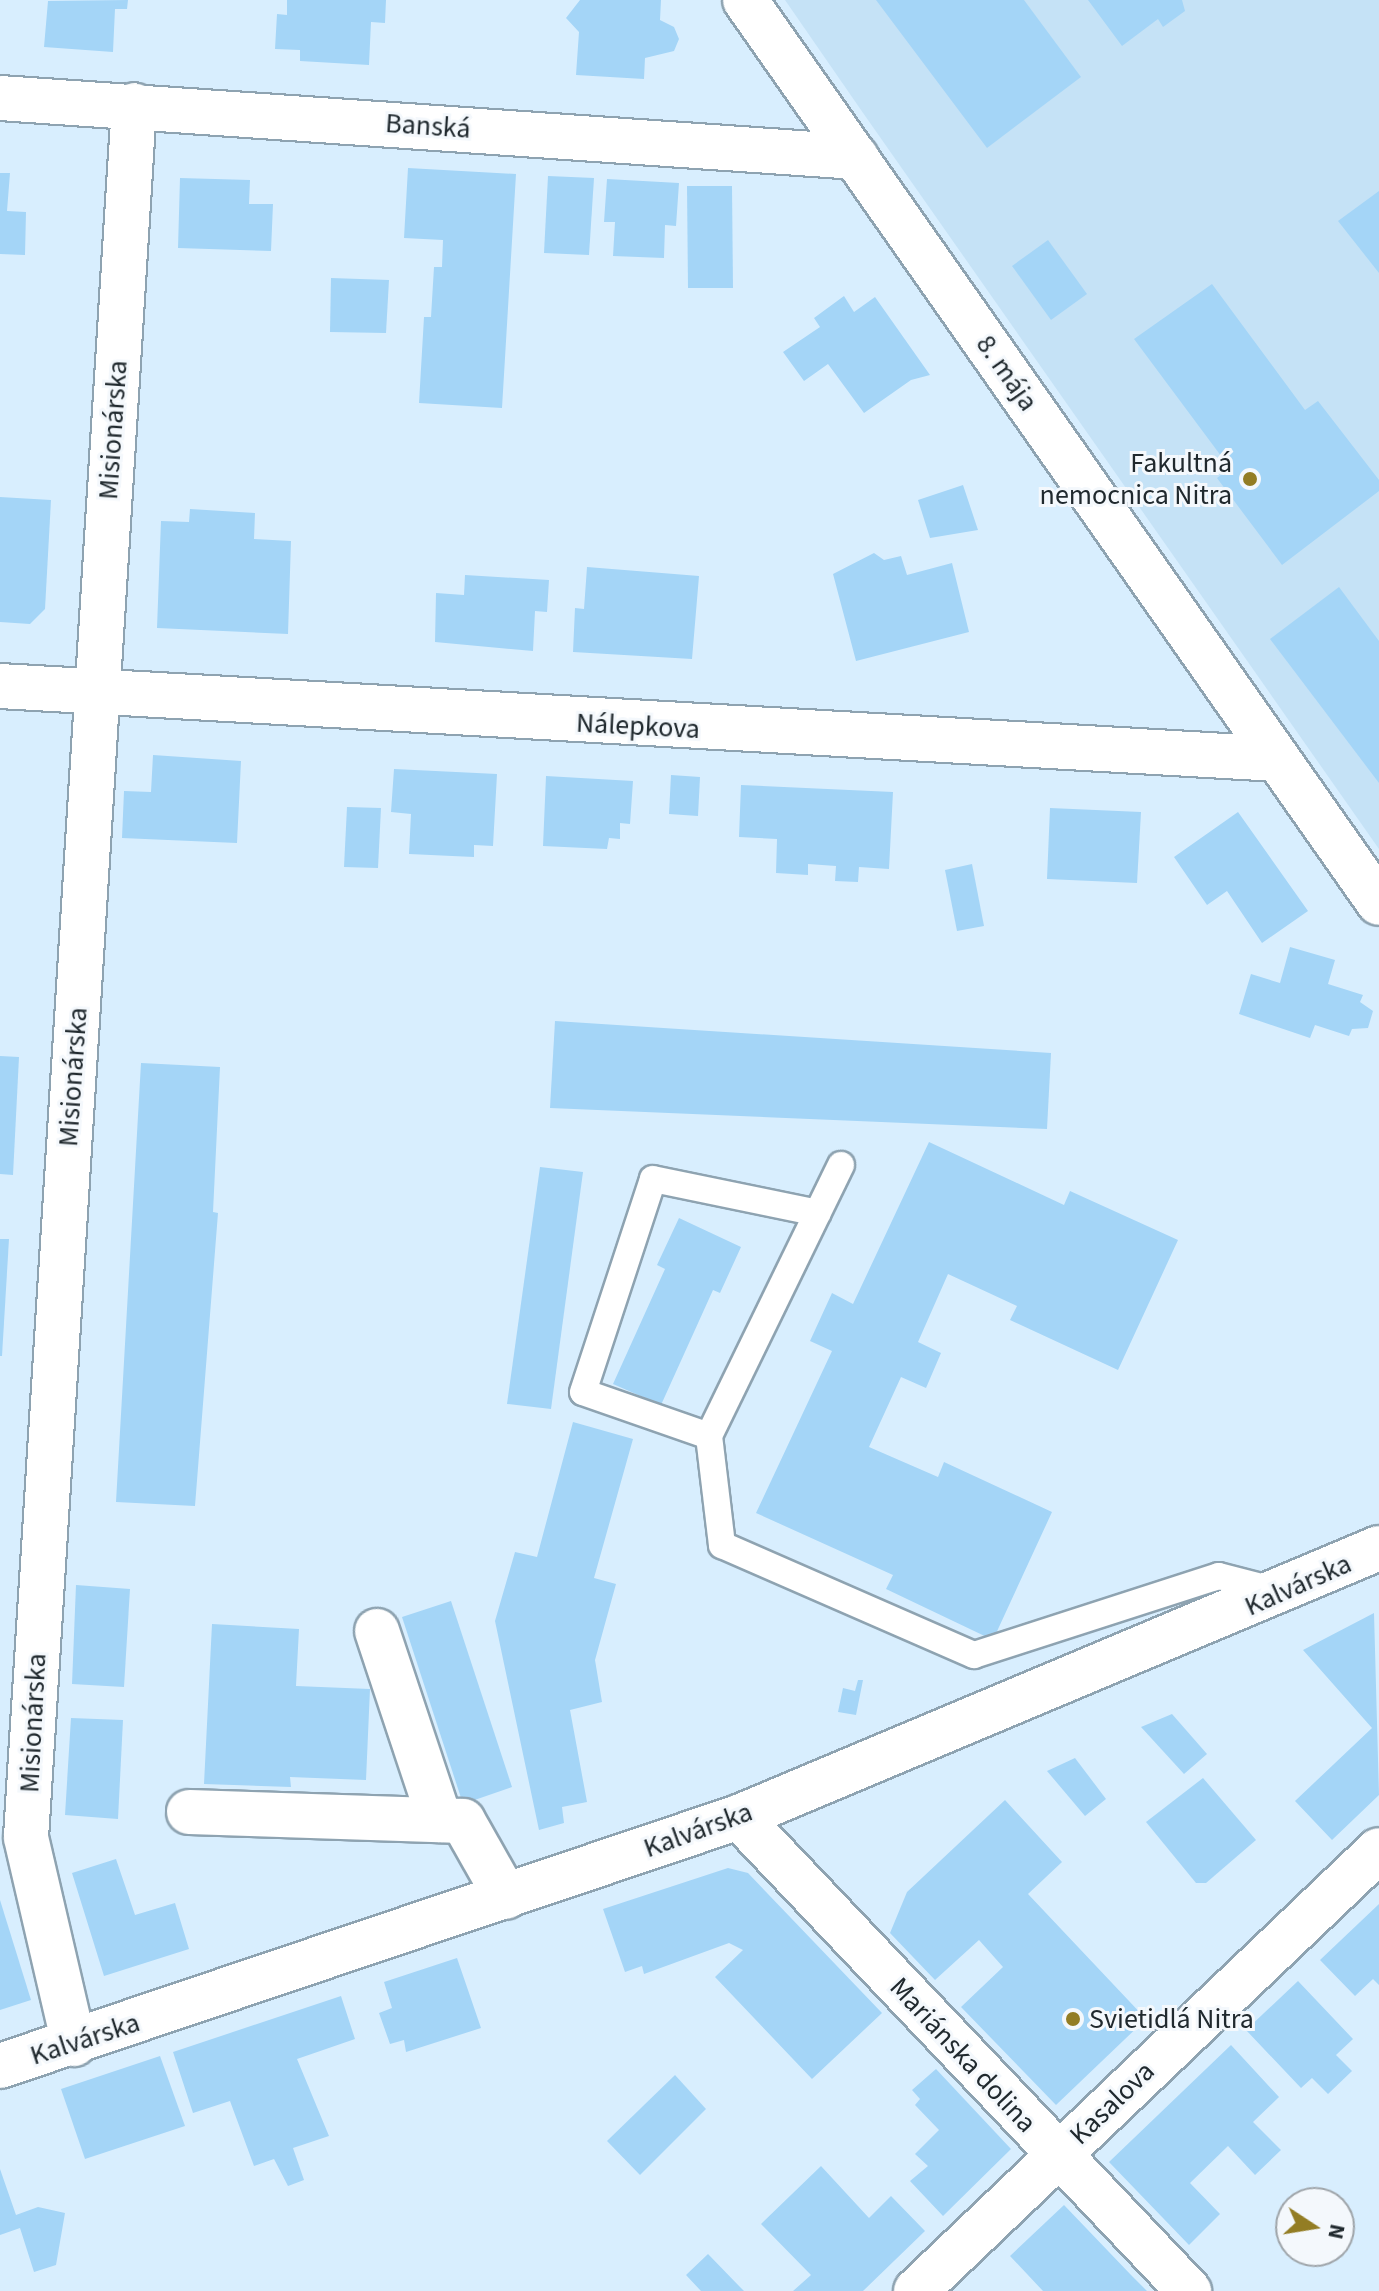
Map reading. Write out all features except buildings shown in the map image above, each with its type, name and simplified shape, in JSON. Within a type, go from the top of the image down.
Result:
[{"type":"street","name":"8. mája","points":[[745,0],[1379,903]]},
{"type":"street","name":"Banská","points":[[0,98],[856,157]]},
{"type":"street","name":"Misionárska","points":[[74,2044],[26,1837],[134,105]]},
{"type":"street","name":"Nálepkova","points":[[0,686],[1277,759]]},
{"type":"street","name":"Kalvárska","points":[[0,2066],[74,2044],[739,1817],[1284,1593],[1379,1548]]},
{"type":"street","points":[[377,1631],[440,1820]]},
{"type":"street","points":[[189,1812],[463,1821],[506,1897]]},
{"type":"street","name":"Mariánska dolina","points":[[739,1817],[1189,2291]]},
{"type":"street","name":"Kasalova","points":[[916,2291],[1379,1850]]},
{"type":"lane","points":[[841,1165],[709,1436],[722,1545],[974,1655],[1219,1576],[1284,1593]]},
{"type":"lane","points":[[709,1436],[583,1392],[653,1179],[818,1213]]},
{"type":"shaded area","name":"Fakultná nemocnica Nitra","points":[[785,0],[1379,0],[1379,849],[861,110]]},
{"type":"place","name":"Fakultná nemocnica Nitra","points":[[1250,479]]},
{"type":"place","name":"Svietidlá Nitra","points":[[1073,2019]]}]
